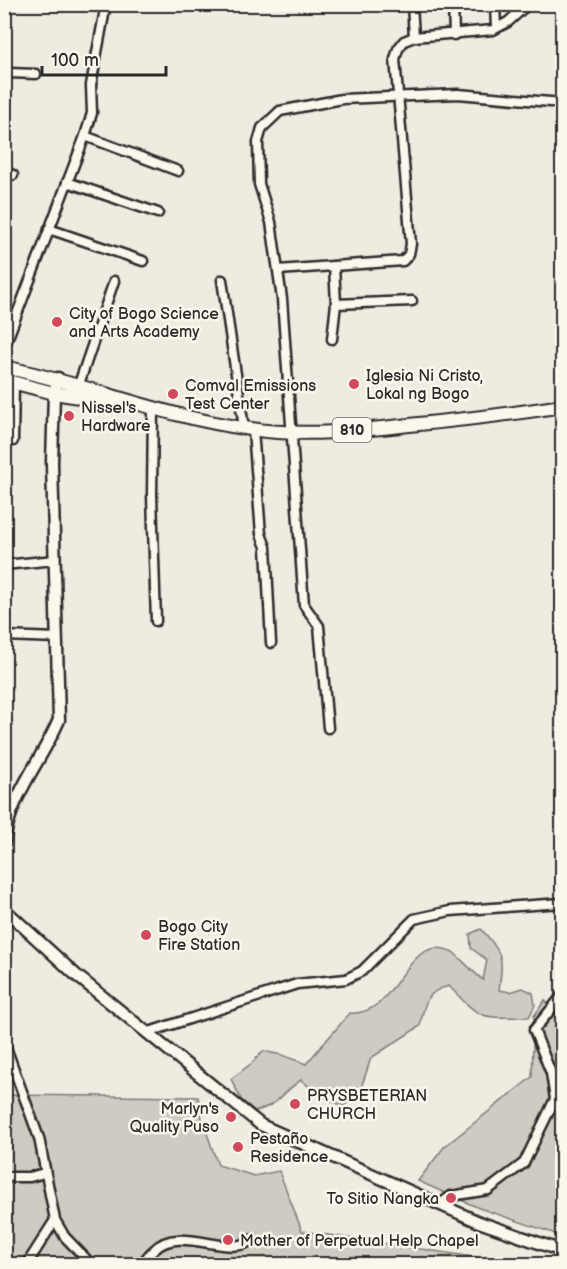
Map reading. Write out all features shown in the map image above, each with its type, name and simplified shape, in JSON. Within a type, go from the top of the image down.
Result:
[{"type":"highway","name":"810","points":[[4,367],[58,378],[148,407]]},
{"type":"highway","points":[[36,389],[41,374]]},
{"type":"highway","name":"810","points":[[9,382],[54,393],[148,407],[249,429],[290,433],[380,428],[562,406]]},
{"type":"main road","points":[[4,843],[13,804],[48,747],[59,720],[52,463],[54,393],[58,378]]},
{"type":"main road","points":[[4,909],[76,975],[261,1125],[438,1205],[562,1251]]},
{"type":"street","points":[[4,348],[92,113],[91,85],[106,4]]},
{"type":"street","points":[[412,4],[414,37]]},
{"type":"street","points":[[453,4],[454,35]]},
{"type":"street","points":[[495,4],[496,28]]},
{"type":"street","points":[[278,270],[403,261],[409,254],[411,244],[395,59],[398,49],[404,41],[414,37],[454,35],[496,28],[527,5]]},
{"type":"street","points":[[4,76],[9,73],[36,74]]},
{"type":"street","points":[[328,728],[319,626],[304,604],[278,270],[271,222],[258,184],[258,142],[262,128],[280,111],[295,105],[398,94],[458,94],[562,103]]},
{"type":"street","points":[[85,136],[178,171]]},
{"type":"street","points":[[67,182],[158,213]]},
{"type":"street","points":[[49,229],[143,261]]},
{"type":"street","points":[[332,339],[336,304],[334,266]]},
{"type":"street","points":[[222,280],[249,429],[261,534],[266,547],[271,643]]},
{"type":"street","points":[[79,384],[114,281]]},
{"type":"street","points":[[336,304],[412,301]]},
{"type":"street","points":[[9,382],[13,441]]},
{"type":"street","points":[[148,407],[156,621]]},
{"type":"street","points":[[4,565],[55,560]]},
{"type":"street","points":[[4,636],[57,638]]},
{"type":"street","points":[[149,1032],[297,984],[346,979],[362,971],[414,919],[450,911],[562,903]]},
{"type":"street","points":[[438,1205],[462,1190],[486,1186],[488,1190],[524,1163],[555,1099],[551,1072],[534,1030],[562,996]]},
{"type":"street","points":[[4,1042],[39,1138],[55,1220],[65,1237],[91,1264]]},
{"type":"street","points":[[4,1177],[30,1177],[44,1173]]},
{"type":"street","points":[[27,1264],[55,1220]]},
{"type":"street","points":[[144,1264],[145,1259],[160,1244],[177,1240],[243,1245],[253,1239]]},
{"type":"shaded area","points":[[481,929],[500,957],[499,990],[510,992],[523,988],[533,993],[535,1005],[529,1017],[484,1015],[477,1012],[449,986],[441,988],[427,1000],[420,1026],[371,1058],[358,1097],[343,1106],[319,1095],[301,1080],[275,1102],[255,1111],[242,1101],[231,1079],[263,1051],[306,1064],[350,1013],[367,1011],[380,1002],[412,962],[424,952],[437,948],[453,952],[483,980],[487,960],[471,948],[470,934]]},
{"type":"shaded area","points":[[545,1000],[562,1028],[562,1236],[479,1208],[418,1181],[444,1147],[532,1077],[534,1016]]},
{"type":"shaded area","points":[[5,1095],[198,1097],[202,1119],[218,1165],[254,1176],[279,1171],[302,1231],[513,1263],[5,1264]]},
{"type":"place","name":"City of Bogo Science and Arts Academy","points":[[57,322]]},
{"type":"place","name":"Iglesia Ni Cristo, Lokal ng Bogo","points":[[354,384]]},
{"type":"place","name":"Comval Emissions Test Center","points":[[173,394]]},
{"type":"place","name":"Nissel's Hardware","points":[[69,416]]},
{"type":"place","name":"Bogo City Fire Station","points":[[146,935]]},
{"type":"place","name":"PRYSBETERIAN CHURCH","points":[[295,1104]]},
{"type":"place","name":"Marlyn's Quality Puso","points":[[231,1117]]},
{"type":"place","name":"Pestaño Residence","points":[[238,1147]]},
{"type":"place","name":"To Sitio Nangka","points":[[451,1198]]},
{"type":"place","name":"Mother of Perpetual Help Chapel","points":[[228,1240]]}]
